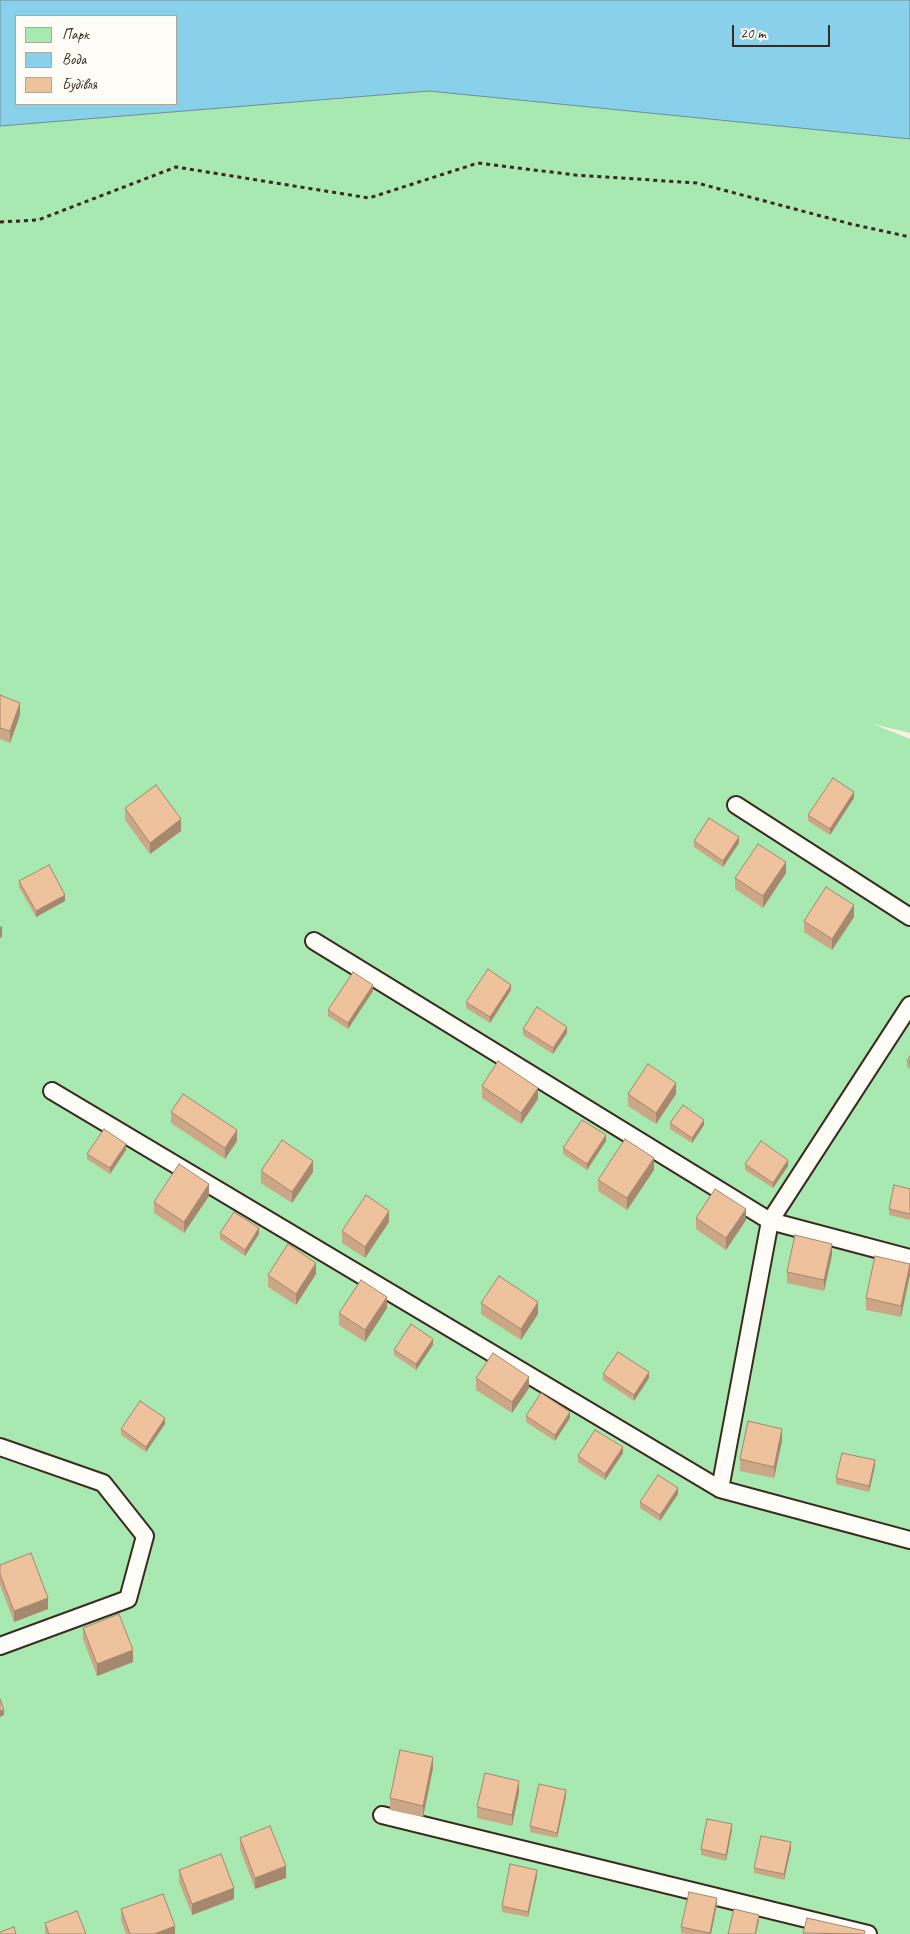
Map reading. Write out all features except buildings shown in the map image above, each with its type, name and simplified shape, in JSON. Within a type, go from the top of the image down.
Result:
[{"type":"lane","points":[[736,805],[910,916]]},
{"type":"lane","points":[[314,940],[770,1221],[910,1258]]},
{"type":"lane","points":[[720,1489],[770,1221],[910,1005]]},
{"type":"lane","points":[[52,1091],[720,1489],[910,1540]]},
{"type":"lane","points":[[0,1447],[103,1483],[145,1536],[128,1599],[0,1646]]},
{"type":"lane","points":[[382,1815],[868,1934]]},
{"type":"path","points":[[0,222],[38,220],[176,167],[369,198],[478,163],[575,175],[697,183],[851,224],[910,237]]},
{"type":"green space","points":[[429,91],[910,139],[910,733],[873,724],[910,739],[910,1934],[0,1934],[0,126]]},
{"type":"water","points":[[0,0],[910,0],[910,139],[429,91],[0,126]]}]
